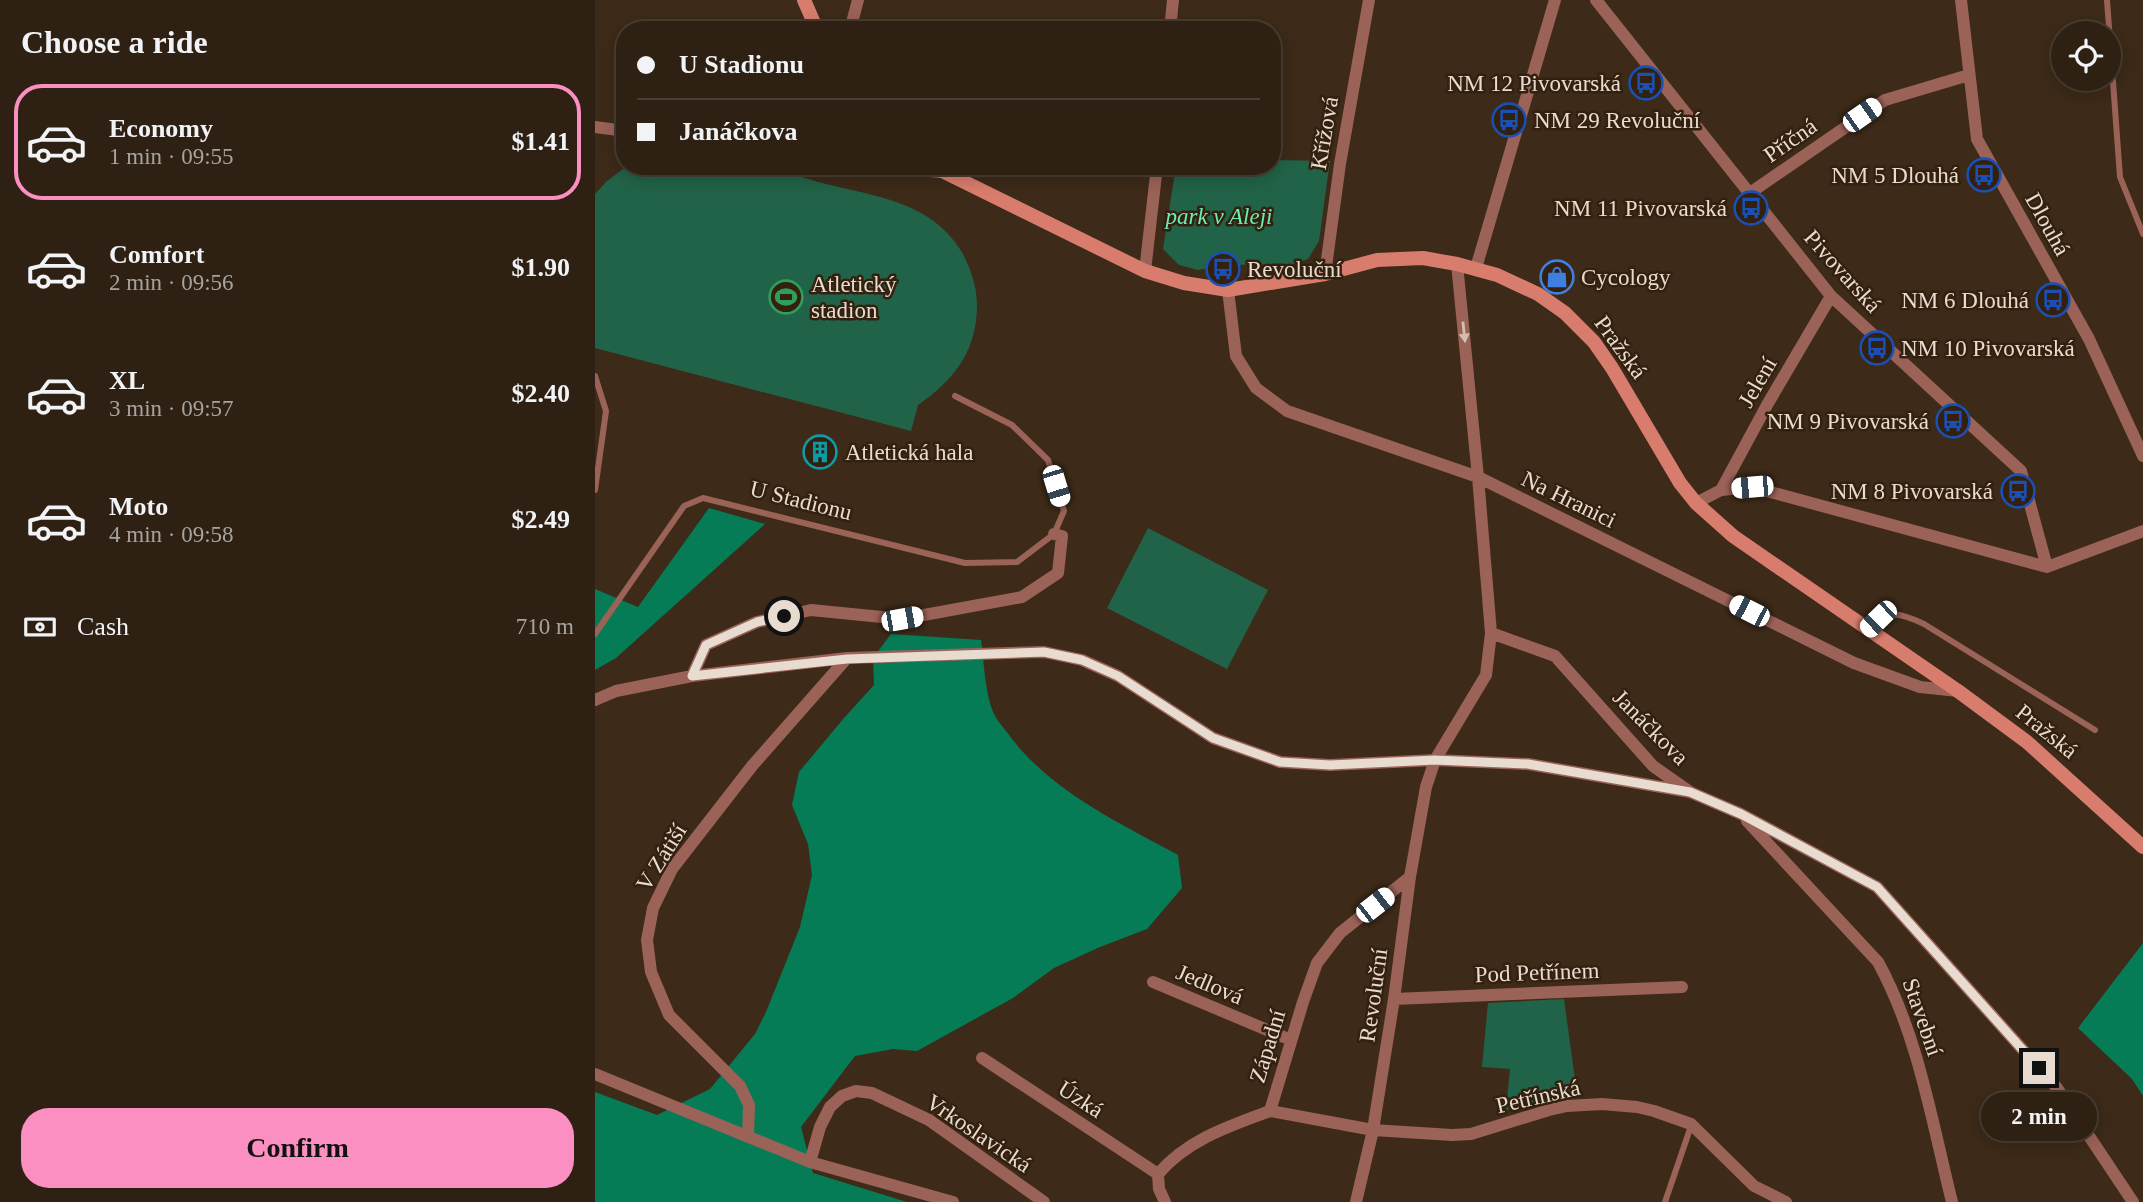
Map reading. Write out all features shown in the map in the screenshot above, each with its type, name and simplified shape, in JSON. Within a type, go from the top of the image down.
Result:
[{"type":"main road","points":[[804,0],[813,21]]},
{"type":"main road","name":"Pražská","points":[[948,175],[1145,271],[1184,283],[1228,290],[1325,274],[1377,260],[1423,258],[1476,268],[1538,294],[1565,313],[1587,334],[1612,368],[1680,482],[1696,503],[1733,536],[1958,691],[2027,743],[2143,847]]},
{"type":"street","points":[[852,21],[858,0]]},
{"type":"street","points":[[1171,21],[1173,0]]},
{"type":"street","name":"Křížová","points":[[1325,274],[1340,164],[1369,0]]},
{"type":"street","points":[[1476,268],[1555,0]]},
{"type":"street","name":"Pivovarská","points":[[1596,0],[1831,296],[2021,471],[2047,567]]},
{"type":"street","name":"Dlouhá","points":[[1961,0],[1977,139],[2089,339],[2143,456]]},
{"type":"street","name":"Příčná","points":[[1749,193],[1885,100],[1969,75]]},
{"type":"street","points":[[595,127],[616,130]]},
{"type":"street","points":[[1145,271],[1156,175]]},
{"type":"street","name":"Revoluční","points":[[1356,1202],[1373,1130],[1426,787],[1435,760],[1486,675],[1491,633],[1457,264]]},
{"type":"street","name":"Na Hranici","points":[[1228,290],[1236,356],[1256,388],[1287,411],[1478,477],[1854,663],[1920,687],[1958,691]]},
{"type":"street","name":"Jelení","points":[[1721,490],[1831,296]]},
{"type":"street","points":[[1696,503],[1721,490],[1752,487],[2047,567],[2143,531]]},
{"type":"street","points":[[692,676],[706,645],[757,622],[811,610],[902,619],[1022,597],[1058,573],[1062,536],[1053,534]]},
{"type":"street","name":"Janáčkova","points":[[1491,633],[1555,656],[1653,766],[1690,792],[1741,814],[1877,887],[2057,1088],[2133,1202]]},
{"type":"street","points":[[595,699],[617,691],[692,676],[847,659],[1044,652],[1082,660],[1118,676],[1213,738],[1280,762],[1330,765],[1435,760],[1528,764],[1690,792]]},
{"type":"street","name":"V Zátiší","points":[[748,1136],[748,1105],[740,1086],[669,1015],[651,972],[647,940],[653,908],[672,869],[736,787],[847,659]]},
{"type":"street","name":"Stavební","points":[[1741,814],[1878,962],[1893,990],[1919,1069],[1952,1202]]},
{"type":"street","name":"Západní","points":[[1157,1174],[1170,1160],[1212,1132],[1270,1111],[1317,963],[1340,933],[1410,877]]},
{"type":"street","name":"Jedlová","points":[[1153,982],[1291,1040]]},
{"type":"street","name":"Pod Petřínem","points":[[1394,999],[1682,987]]},
{"type":"street","name":"Úzká","points":[[982,1058],[1157,1174]]},
{"type":"street","points":[[595,1074],[810,1162],[953,1202]]},
{"type":"street","name":"Vrkoslavická","points":[[810,1162],[820,1127],[830,1107],[842,1096],[856,1091],[872,1093],[929,1121],[1044,1202]]},
{"type":"street","name":"Petřínská","points":[[1270,1111],[1373,1130],[1452,1135],[1471,1134],[1549,1110],[1585,1105],[1637,1107],[1691,1124],[1754,1186],[1782,1201]]},
{"type":"street","points":[[1157,1174],[1159,1189],[1165,1202]]},
{"type":"lane","points":[[2107,0],[2120,177],[2143,234]]},
{"type":"lane","points":[[595,376],[606,411],[595,490]]},
{"type":"lane","points":[[955,396],[1012,425],[1048,460],[1064,511],[1053,534]]},
{"type":"lane","name":"U Stadionu","points":[[595,634],[684,506],[703,498],[965,563],[1017,562],[1053,534]]},
{"type":"lane","points":[[1868,629],[1878,619],[1905,614],[2095,730]]},
{"type":"lane","points":[[1665,1202],[1691,1124]]},
{"type":"green space","name":"park v Aleji","points":[[1281,160],[1330,161],[1319,241],[1308,259],[1293,264],[1225,265],[1198,270],[1179,265],[1163,249],[1175,175],[1281,175]]},
{"type":"green space","name":"Atletický stadion","points":[[616,174],[795,175],[885,198],[921,213],[937,223],[951,237],[969,266],[977,305],[973,337],[968,350],[952,375],[918,405],[911,431],[595,348],[595,194]]},
{"type":"green space","points":[[709,508],[765,524],[616,658],[595,670],[595,589],[638,607]]},
{"type":"green space","points":[[1148,528],[1268,590],[1227,669],[1107,608]]},
{"type":"green space","points":[[891,634],[981,640],[987,688],[994,714],[1023,752],[1063,787],[1085,802],[1178,855],[1182,888],[1147,929],[1054,968],[1013,998],[917,1051],[893,1049],[855,1056],[801,1127],[813,1173],[907,1202],[595,1202],[595,1092],[657,1115],[710,1089],[755,1034],[800,927],[812,875],[808,844],[792,805],[799,772],[874,685],[873,658]]},
{"type":"green space","points":[[2143,943],[2143,1096],[2132,1079],[2078,1028]]},
{"type":"green space","points":[[1564,999],[1577,1094],[1506,1110],[1510,1069],[1482,1067],[1488,1003]]},
{"type":"place","name":"NM 12 Pivovarská","points":[[1646,83]]},
{"type":"place","name":"NM 29 Revoluční","points":[[1509,120]]},
{"type":"place","name":"NM 5 Dlouhá","points":[[1984,175]]},
{"type":"place","name":"NM 11 Pivovarská","points":[[1751,208]]},
{"type":"place","name":"Revoluční","points":[[1223,269]]},
{"type":"place","name":"Cycology","points":[[1557,277]]},
{"type":"place","name":"Atletický stadion","points":[[786,297]]},
{"type":"place","name":"NM 6 Dlouhá","points":[[2053,300]]},
{"type":"place","name":"NM 10 Pivovarská","points":[[1877,348]]},
{"type":"place","name":"NM 9 Pivovarská","points":[[1953,421]]},
{"type":"place","name":"Atletická hala","points":[[820,452]]},
{"type":"place","name":"NM 8 Pivovarská","points":[[2018,491]]},
{"type":"route","points":[[784,616],[757,622],[706,645],[692,676],[847,659],[1044,652],[1082,660],[1118,676],[1213,738],[1280,762],[1330,765],[1435,760],[1528,764],[1690,792],[1741,814],[1877,887],[2039,1068]]}]
